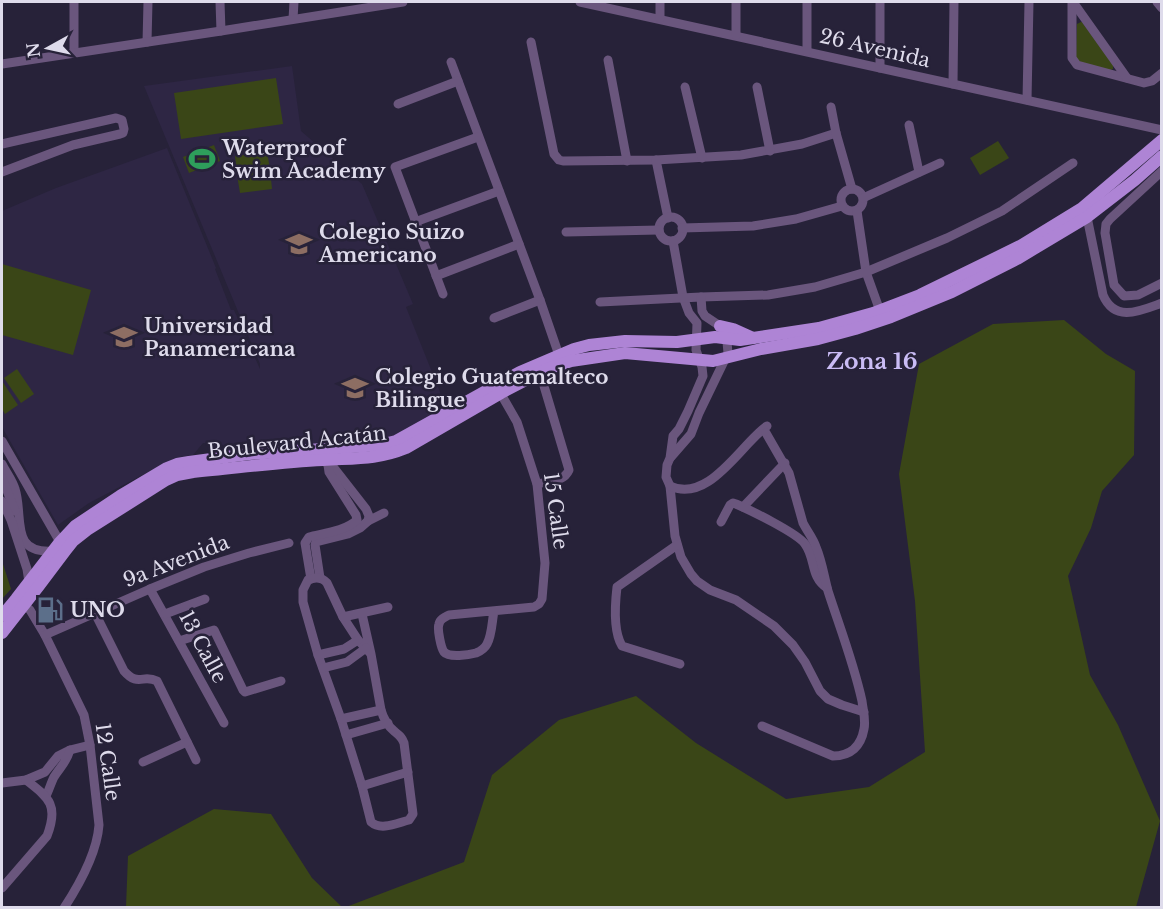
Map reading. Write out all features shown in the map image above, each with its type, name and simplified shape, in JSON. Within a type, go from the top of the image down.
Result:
[{"type":"main road","name":"Boulevard Acatán","points":[[561,359],[574,348],[589,345],[626,341],[677,342],[715,337],[740,340],[819,328],[880,311],[941,285],[1084,213],[1161,140]]},
{"type":"main road","name":"Boulevard Acatán","points":[[2,633],[29,582],[56,546],[75,526],[156,474],[177,464],[249,454],[375,458],[399,451],[498,389],[520,372],[561,359],[625,353],[713,361],[855,329],[952,292],[1017,259],[1135,180],[1161,156]]},
{"type":"main road","points":[[720,326],[733,328],[753,338]]},
{"type":"main road","name":"Boulevard Acatán","points":[[2,616],[20,602],[87,530],[177,475],[325,458]]},
{"type":"street","points":[[74,2],[74,52]]},
{"type":"street","points":[[147,42],[148,2]]},
{"type":"street","points":[[220,2],[221,32]]},
{"type":"street","points":[[293,19],[294,2]]},
{"type":"street","points":[[2,64],[221,32],[365,4],[403,2]]},
{"type":"street","name":"26 Avenida","points":[[586,2],[1161,130]]},
{"type":"street","points":[[660,2],[660,18]]},
{"type":"street","points":[[736,2],[736,35]]},
{"type":"street","points":[[807,2],[807,51]]},
{"type":"street","points":[[880,2],[880,68]]},
{"type":"street","points":[[953,84],[954,2]]},
{"type":"street","points":[[1027,100],[1029,2]]},
{"type":"street","points":[[1072,2],[1072,58],[1074,63],[1147,83],[1161,73]]},
{"type":"street","points":[[1072,2],[1127,78]]},
{"type":"street","points":[[1157,2],[1161,8]]},
{"type":"street","points":[[531,42],[554,154],[566,162],[741,155],[802,144],[836,133]]},
{"type":"street","points":[[608,60],[627,161]]},
{"type":"street","points":[[451,62],[561,359]]},
{"type":"street","points":[[398,104],[458,81]]},
{"type":"street","points":[[685,87],[702,158]]},
{"type":"street","points":[[757,87],[770,151]]},
{"type":"street","points":[[831,108],[852,189]]},
{"type":"street","points":[[2,144],[116,118],[122,120],[124,129],[123,133],[73,145],[2,170]]},
{"type":"street","points":[[909,125],[919,172]]},
{"type":"street","points":[[443,294],[395,167],[478,137]]},
{"type":"street","points":[[656,160],[668,218]]},
{"type":"street","points":[[864,198],[940,163]]},
{"type":"street","points":[[600,302],[768,295],[815,286],[866,272],[947,238],[1002,211],[1073,163]]},
{"type":"street","points":[[1161,171],[1110,219],[1106,224],[1105,233],[1114,285],[1125,296],[1138,295],[1161,283]]},
{"type":"street","points":[[416,222],[499,190]]},
{"type":"street","points":[[848,190],[858,190],[864,198],[862,207],[857,211],[847,211],[842,206],[842,195],[848,190]]},
{"type":"street","points":[[682,228],[753,226],[796,219],[842,206]]},
{"type":"street","points":[[857,211],[866,272],[880,311]]},
{"type":"street","points":[[1084,213],[1103,295],[1108,305],[1122,313],[1161,303]]},
{"type":"street","points":[[672,217],[679,221],[682,228],[679,238],[673,240],[665,239],[659,230],[660,223],[672,217]]},
{"type":"street","points":[[566,232],[659,230]]},
{"type":"street","points":[[673,240],[683,297],[689,313],[697,323],[696,350],[704,376],[679,429],[673,436],[667,465],[666,477],[670,486],[677,545],[684,564],[697,581],[710,590],[736,600],[774,626],[793,645],[820,691],[828,699],[864,712]]},
{"type":"street","points":[[436,276],[519,244]]},
{"type":"street","points":[[670,458],[691,434],[728,350],[720,326],[705,316],[702,311],[700,297]]},
{"type":"street","points":[[494,318],[540,300]]},
{"type":"street","points":[[697,323],[720,326]]},
{"type":"street","points":[[537,484],[563,478],[567,475],[568,467],[544,386]]},
{"type":"street","name":"15 Calle","points":[[494,611],[488,642],[481,651],[452,656],[442,650],[438,626],[442,619],[449,615],[534,607],[542,599],[545,563],[537,484],[517,422],[498,389]]},
{"type":"street","points":[[670,486],[685,489],[702,485],[730,464],[758,432],[767,430],[789,473],[806,530],[818,552],[858,684],[865,727],[860,741],[852,751],[842,756],[833,756],[762,726]]},
{"type":"street","points":[[2,441],[56,546],[43,552],[27,545],[22,538],[2,478]]},
{"type":"street","points":[[325,458],[366,509],[368,520]]},
{"type":"street","points":[[315,579],[316,542],[337,537],[353,526],[357,520],[329,472],[325,458]]},
{"type":"street","points":[[743,507],[784,463]]},
{"type":"street","points":[[2,465],[15,487],[15,519],[29,582]]},
{"type":"street","points":[[2,501],[15,519]]},
{"type":"street","points":[[721,522],[733,503],[798,537],[807,546],[818,580],[828,588]]},
{"type":"street","points":[[2,510],[15,519]]},
{"type":"street","points":[[315,579],[305,543],[309,537],[353,526],[360,528],[368,520],[384,513]]},
{"type":"street","points":[[798,537],[806,530]]},
{"type":"street","name":"9a Avenida","points":[[45,635],[204,567],[289,543]]},
{"type":"street","points":[[677,545],[617,587],[616,614],[618,639],[622,646],[680,664]]},
{"type":"street","points":[[315,579],[327,583],[343,617],[358,640],[369,651]]},
{"type":"street","points":[[315,579],[304,587],[302,597],[318,655],[362,786],[371,822],[379,827],[409,820],[413,814],[403,739],[392,729],[381,710],[362,614]]},
{"type":"street","name":"13 Calle","points":[[150,589],[224,723]]},
{"type":"street","points":[[165,614],[205,599]]},
{"type":"street","name":"12 Calle","points":[[20,602],[32,613],[45,635],[84,715],[90,744],[99,825],[98,836],[91,857],[65,907]]},
{"type":"street","points":[[343,617],[388,607]]},
{"type":"street","points":[[95,613],[124,671],[130,678],[157,681],[196,760]]},
{"type":"street","points":[[179,641],[214,630],[245,692],[280,681]]},
{"type":"street","points":[[318,655],[344,649],[358,640]]},
{"type":"street","points":[[323,668],[347,662],[369,651]]},
{"type":"street","points":[[341,719],[381,710]]},
{"type":"street","points":[[346,735],[388,723]]},
{"type":"street","points":[[143,762],[187,742]]},
{"type":"street","points":[[2,783],[49,775],[66,761],[70,750],[90,744]]},
{"type":"street","points":[[362,786],[408,772]]},
{"type":"street","points":[[46,796],[51,787],[49,775]]},
{"type":"street","points":[[2,888],[47,836],[52,816],[51,806],[46,796],[26,780]]},
{"type":"shaded area","points":[[292,66],[301,131],[362,184],[413,304],[406,307],[448,412],[386,441],[232,453],[221,444],[203,443],[193,455],[175,458],[89,503],[58,525],[2,427],[2,211],[56,188],[167,148],[231,310],[234,310],[260,369],[260,364],[144,86]]},
{"type":"green space","points":[[1082,22],[1113,65],[1113,69],[1079,62],[1076,59],[1077,24]]},
{"type":"green space","points":[[276,78],[283,124],[181,139],[174,93]]},
{"type":"green space","points":[[998,141],[1009,158],[980,175],[970,158]]},
{"type":"green space","name":"Waterproof Swim Academy","points":[[214,145],[220,161],[189,173],[183,157]]},
{"type":"green space","points":[[267,152],[270,169],[237,173],[235,156]]},
{"type":"green space","points":[[270,170],[272,189],[240,193],[237,175]]},
{"type":"green space","points":[[2,264],[91,290],[73,355],[2,335]]},
{"type":"green space","points":[[1064,320],[1106,354],[1135,371],[1134,455],[1102,491],[1091,528],[1068,576],[1090,675],[1118,725],[1160,821],[1136,907],[346,907],[464,862],[492,775],[559,720],[636,696],[696,743],[786,799],[869,787],[925,752],[915,601],[899,474],[919,364],[993,324]]},
{"type":"green space","points":[[17,369],[34,394],[21,403],[4,378]]},
{"type":"green space","points":[[2,381],[18,405],[5,414],[2,409]]},
{"type":"green space","points":[[2,561],[11,589],[2,599]]},
{"type":"green space","points":[[214,809],[271,814],[312,878],[342,907],[126,907],[128,856]]},
{"type":"place","name":"Waterproof Swim Academy","points":[[202,159]]},
{"type":"place","name":"Colegio Suizo Americano","points":[[299,244]]},
{"type":"place","name":"Universidad Panamericana","points":[[124,337]]},
{"type":"place","name":"Colegio Guatemalteco Bilingue","points":[[355,388]]},
{"type":"place","name":"UNO","points":[[50,610]]},
{"type":"district","name":"Zona 16","points":[[872,361]]}]
